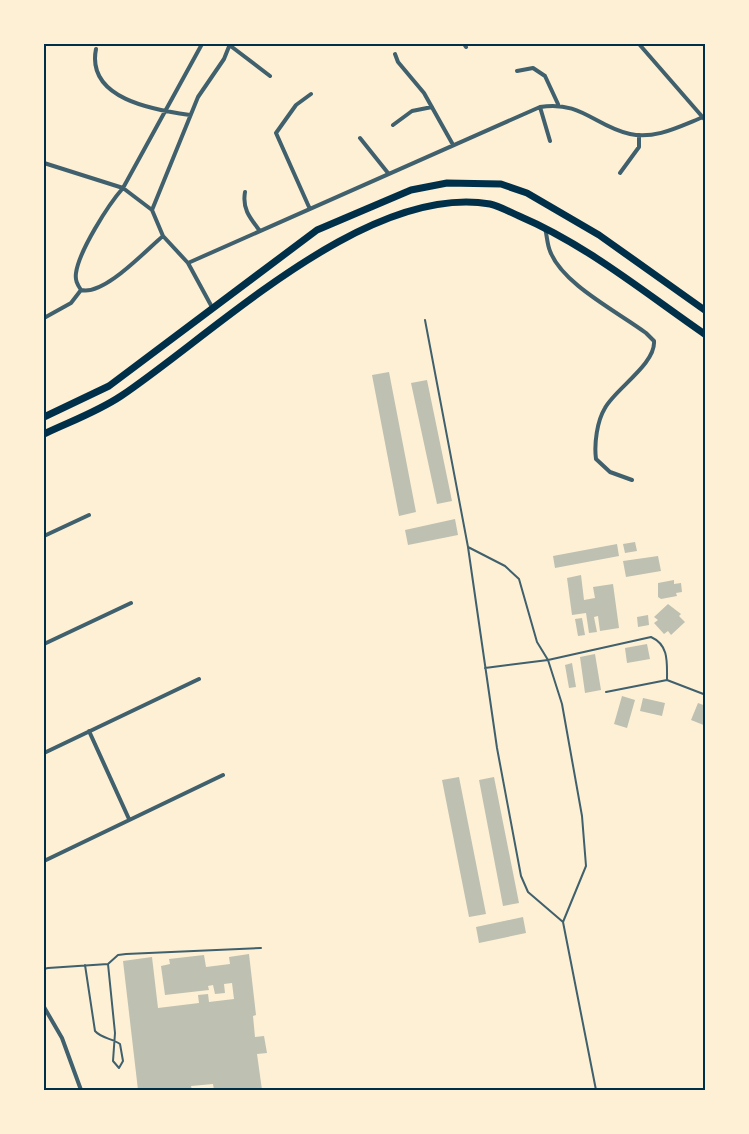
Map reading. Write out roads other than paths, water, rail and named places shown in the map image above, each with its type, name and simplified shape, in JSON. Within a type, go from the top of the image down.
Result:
[{"type":"main road","points":[[44,417],[109,386],[317,230],[411,190],[447,183],[501,184],[527,193],[599,235],[705,311]]},
{"type":"main road","points":[[44,434],[119,398],[315,253],[369,226],[417,208],[454,203],[491,204],[545,227],[593,256],[705,335]]},
{"type":"street","points":[[164,236],[106,285],[89,292],[81,290],[76,282],[76,272],[84,252],[167,111],[202,44]]},
{"type":"street","points":[[152,210],[198,97],[224,59],[229,44],[270,76]]},
{"type":"street","points":[[188,263],[452,143],[540,107],[558,104],[629,134],[639,135],[663,132],[704,118],[639,44]]},
{"type":"street","points":[[96,49],[94,67],[98,78],[106,86],[127,99],[190,115]]},
{"type":"street","points":[[395,54],[398,62],[432,107],[452,143]]},
{"type":"street","points":[[517,71],[533,68],[546,76],[558,104]]},
{"type":"street","points":[[309,207],[276,133],[296,105],[312,94]]},
{"type":"street","points":[[393,125],[412,111],[432,107]]},
{"type":"street","points":[[540,107],[550,141]]},
{"type":"street","points":[[620,173],[639,147],[639,135]]},
{"type":"street","points":[[360,138],[388,173]]},
{"type":"street","points":[[44,163],[123,188],[152,210],[164,236],[188,263],[213,309]]},
{"type":"street","points":[[245,192],[243,202],[246,212],[260,231]]},
{"type":"street","points":[[545,227],[550,252],[560,268],[577,284],[654,341],[652,354],[606,406],[596,441],[596,459],[602,466],[633,480]]},
{"type":"street","points":[[44,318],[71,303],[81,290]]},
{"type":"street","points":[[44,536],[89,515]]},
{"type":"street","points":[[44,644],[131,603]]},
{"type":"street","points":[[44,753],[199,679]]},
{"type":"street","points":[[89,731],[129,819]]},
{"type":"street","points":[[44,861],[223,775]]},
{"type":"street","points":[[44,1007],[62,1038],[81,1090]]},
{"type":"lane","points":[[424,320],[468,547],[484,668],[521,876],[528,892],[563,922]]},
{"type":"lane","points":[[468,547],[505,566],[519,579],[537,642],[548,660],[562,704],[582,816],[586,866],[563,922],[596,1090]]},
{"type":"lane","points":[[484,668],[548,660],[651,637],[660,641],[666,651],[667,680]]},
{"type":"lane","points":[[606,692],[667,680],[705,695]]},
{"type":"lane","points":[[44,969],[108,964],[118,955],[261,948]]},
{"type":"lane","points":[[85,965],[95,1031],[113,1040],[120,1044],[123,1064],[119,1068],[114,1064],[113,1040],[115,1033],[108,964]]}]
